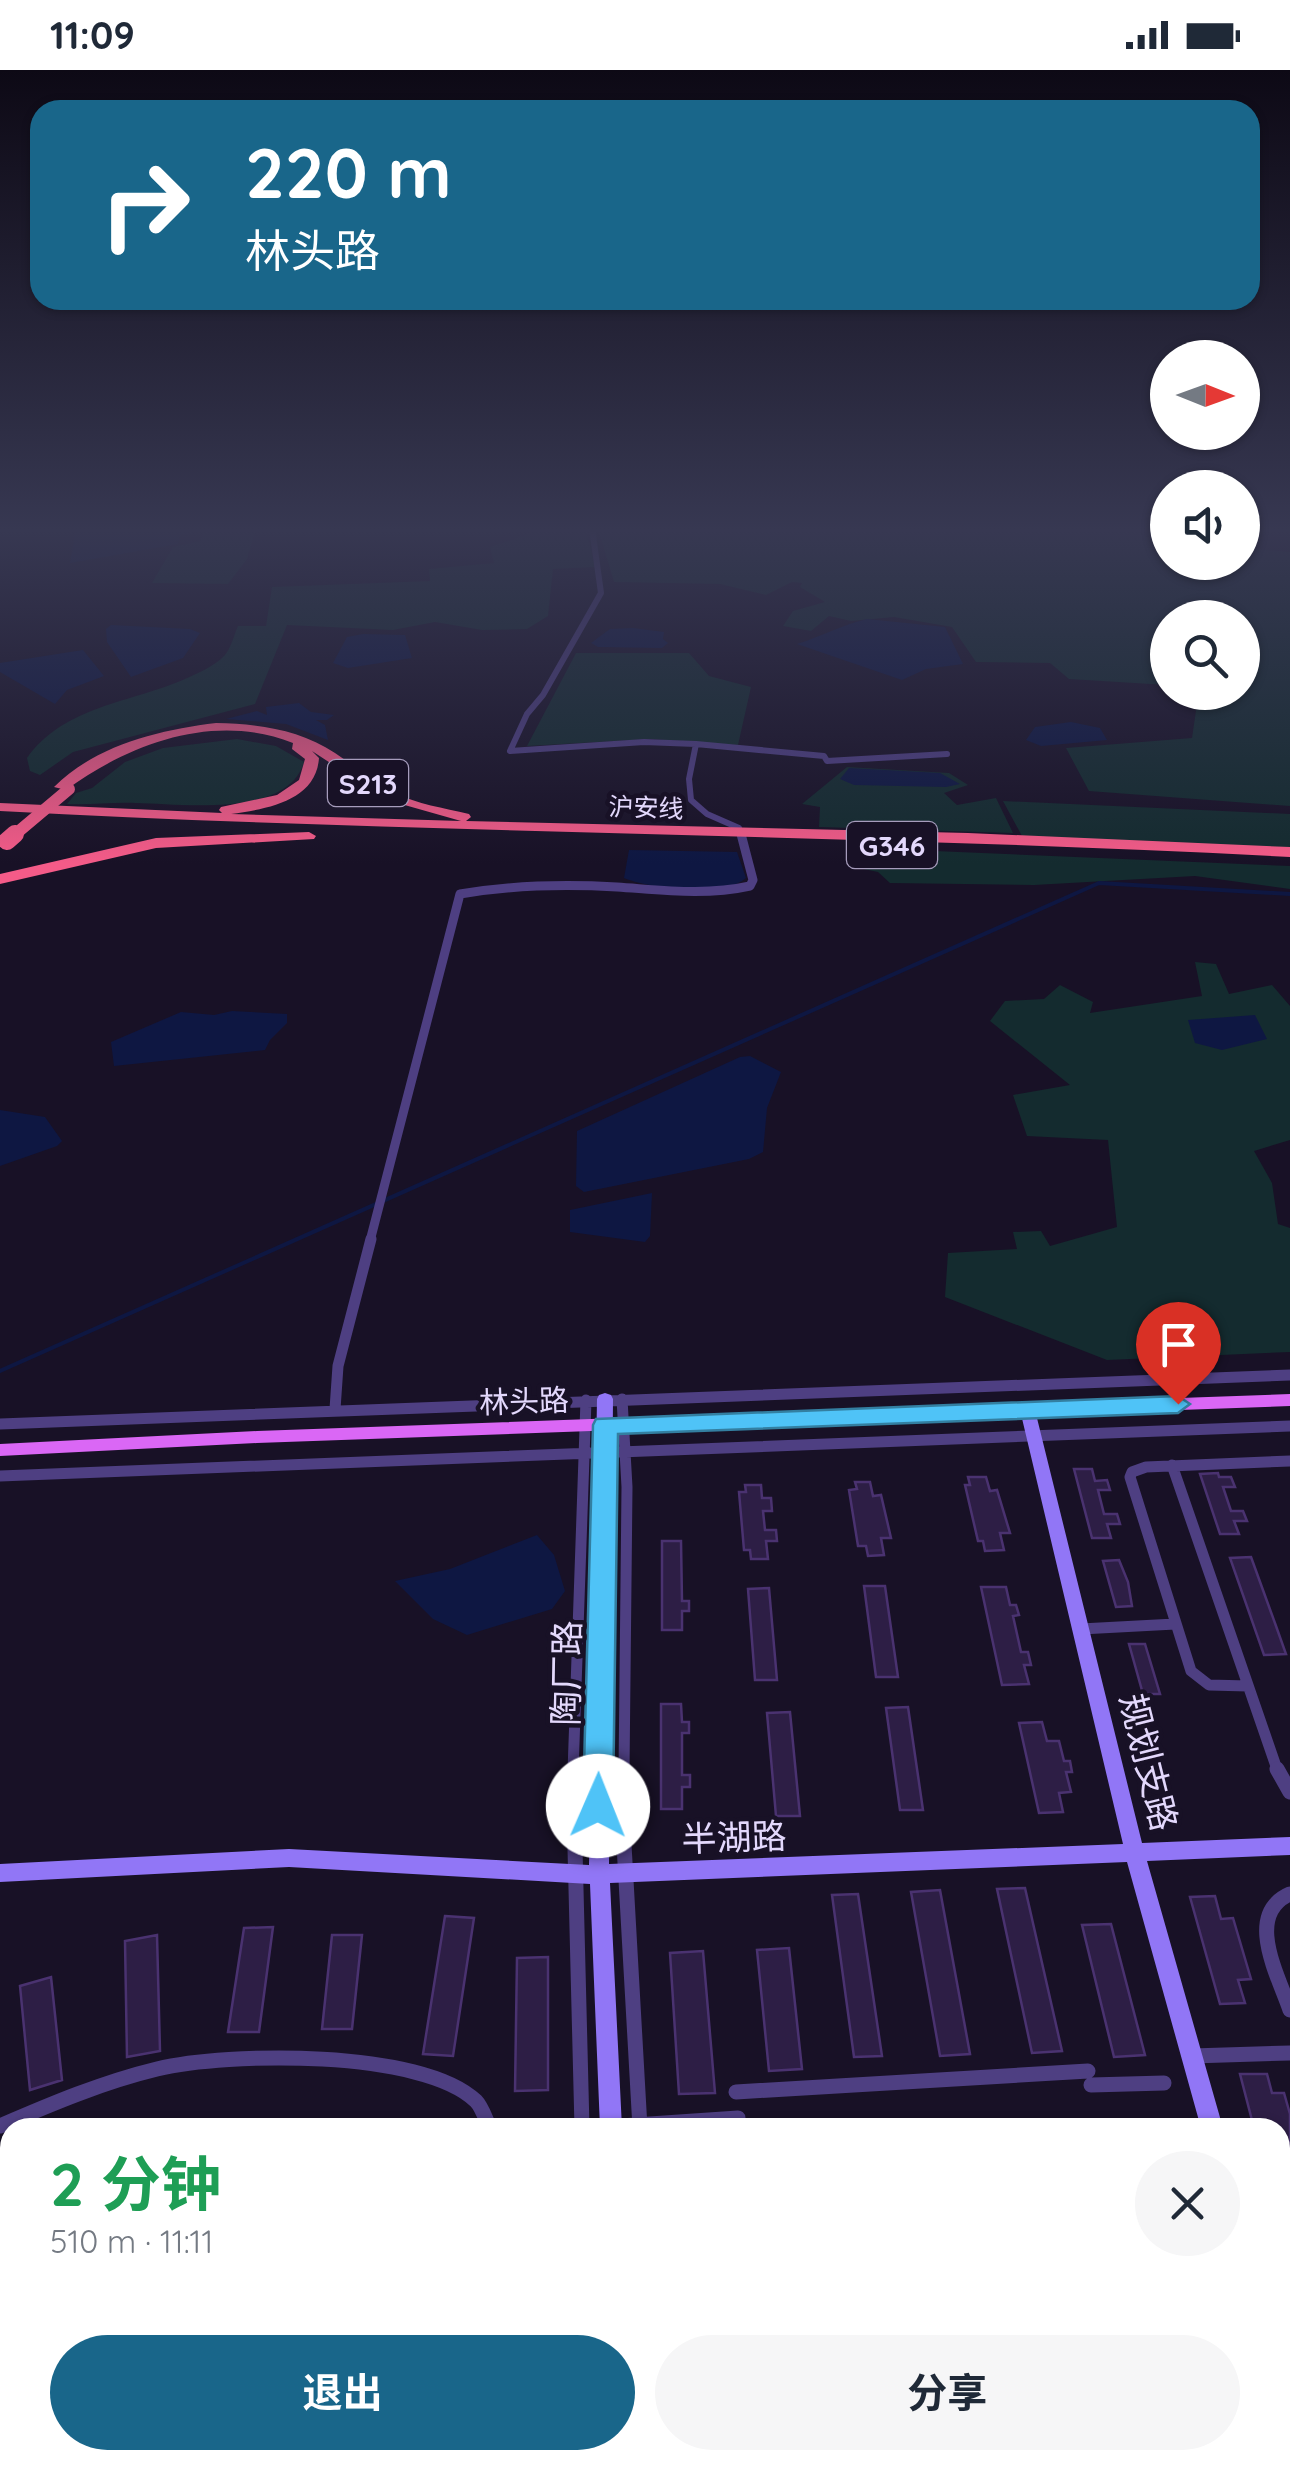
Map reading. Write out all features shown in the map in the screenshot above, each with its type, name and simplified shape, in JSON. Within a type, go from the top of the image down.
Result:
[{"type":"highway","name":"S213","points":[[65,788],[100,759],[140,742],[196,730],[250,730],[311,745],[374,788],[444,814],[528,824],[696,834]]},
{"type":"highway","points":[[2,842],[65,788],[115,756],[167,739],[249,733],[289,742],[312,758],[313,766],[301,786],[284,796],[232,809],[59,811]]},
{"type":"highway","name":"沪安线","points":[[0,807],[742,838]]},
{"type":"highway","name":"沪安线","points":[[0,815],[494,836],[742,838],[1290,856]]},
{"type":"highway","points":[[0,879],[137,847],[221,838],[494,836]]},
{"type":"main road","name":"林头路","points":[[0,1450],[1290,1400]]},
{"type":"street","points":[[575,640],[543,695],[527,714],[510,751],[644,742],[824,756],[827,761],[946,754]]},
{"type":"street","points":[[335,1409],[338,1366],[460,894],[523,884],[681,892],[750,886],[753,880],[740,828],[701,813],[690,803],[686,785],[696,744]]},
{"type":"street","points":[[0,1424],[1290,1375]]},
{"type":"street","name":"陶厂路","points":[[604,1399],[599,1874],[604,2118]]},
{"type":"street","name":"规划支路","points":[[1028,1410],[1135,1854],[1209,2118]]},
{"type":"street","points":[[0,1476],[1290,1426]]},
{"type":"street","points":[[605,1451],[639,2118]]},
{"type":"street","points":[[582,2118],[573,1779],[605,1451]]},
{"type":"street","points":[[1248,1686],[1212,1686],[1196,1679],[1130,1478],[1138,1468],[1290,1461]]},
{"type":"street","points":[[1172,1466],[1282,1783],[1290,1792]]},
{"type":"street","points":[[1081,1628],[1176,1624]]},
{"type":"street","name":"半湖路","points":[[0,1873],[289,1858],[574,1875],[626,1874],[1290,1846]]},
{"type":"street","points":[[1290,1894],[1274,1899],[1265,1910],[1264,1925],[1290,2010]]},
{"type":"street","points":[[1192,2056],[1290,2053]]},
{"type":"street","points":[[18,2118],[82,2090],[158,2069],[218,2058],[272,2056],[352,2063],[437,2080],[468,2094],[487,2118]]},
{"type":"street","points":[[736,2092],[1090,2078],[1164,2082]]},
{"type":"green space","points":[[233,640],[281,640],[255,704],[73,752],[40,775],[30,771],[27,758],[60,727],[99,708],[206,669],[225,655]]},
{"type":"green space","points":[[961,640],[1150,640],[1150,684],[1069,679],[1050,663],[976,662]]},
{"type":"green space","points":[[1260,640],[1290,640],[1290,806],[1089,791],[1066,748],[1192,738],[1196,710],[1260,710]]},
{"type":"green space","points":[[576,653],[689,653],[709,676],[751,687],[738,745],[651,739],[527,746]]},
{"type":"green space","points":[[237,739],[276,746],[304,762],[294,780],[278,792],[256,800],[206,805],[67,804],[76,793],[92,788],[125,762],[163,748]]},
{"type":"green space","points":[[847,767],[949,773],[968,785],[944,793],[957,805],[996,798],[1013,833],[819,827],[820,807],[802,804]]},
{"type":"green space","points":[[1003,801],[1290,814],[1290,849],[1022,836]]},
{"type":"green space","points":[[863,848],[1290,866],[1290,889],[1195,876],[1034,885],[890,883],[878,872],[859,868]]},
{"type":"green space","points":[[1195,962],[1216,964],[1229,994],[1272,985],[1290,1006],[1290,1140],[1254,1151],[1272,1183],[1278,1224],[1290,1228],[1290,1352],[1107,1360],[945,1297],[948,1253],[1017,1249],[1013,1232],[1041,1231],[1050,1246],[1117,1227],[1108,1140],[1027,1136],[1013,1095],[1070,1085],[990,1021],[1005,1001],[1044,999],[1060,985],[1093,1002],[1090,1013],[1202,996]]},
{"type":"shaded area","points":[[195,640],[183,658],[131,677],[107,642]]},
{"type":"shaded area","points":[[345,640],[406,640],[412,658],[348,668],[333,663]]},
{"type":"shaded area","points":[[664,640],[668,643],[662,648],[598,647],[591,643]]},
{"type":"shaded area","points":[[808,640],[951,640],[963,664],[926,669],[902,680],[797,644]]},
{"type":"shaded area","points":[[83,650],[104,676],[67,690],[55,704],[0,672],[0,663]]},
{"type":"shaded area","points":[[299,703],[311,712],[334,715],[316,720],[325,725],[328,740],[286,724],[226,719],[257,711],[267,715],[266,707]]},
{"type":"shaded area","points":[[1071,722],[1100,728],[1107,740],[1041,746],[1026,740],[1035,727]]},
{"type":"shaded area","points":[[849,768],[940,773],[960,784],[854,785],[840,779]]},
{"type":"shaded area","points":[[629,850],[737,852],[746,878],[705,890],[636,882],[624,878]]},
{"type":"shaded area","points":[[232,1011],[287,1014],[287,1023],[265,1050],[114,1066],[111,1042],[181,1012],[214,1015]]},
{"type":"shaded area","points":[[1255,1015],[1267,1039],[1222,1050],[1195,1043],[1188,1020]]},
{"type":"shaded area","points":[[750,1056],[781,1072],[767,1108],[763,1152],[749,1159],[584,1192],[576,1186],[577,1131],[740,1057]]},
{"type":"shaded area","points":[[0,1110],[45,1117],[62,1141],[0,1166]]},
{"type":"shaded area","points":[[652,1193],[650,1236],[645,1242],[570,1232],[570,1210]]},
{"type":"shaded area","points":[[537,1535],[554,1555],[565,1591],[552,1609],[467,1635],[433,1619],[395,1581],[450,1569]]},
{"type":"building","points":[[1074,1469],[1092,1469],[1095,1481],[1107,1480],[1110,1490],[1098,1490],[1104,1514],[1117,1514],[1120,1524],[1107,1524],[1111,1538],[1092,1538]]},
{"type":"building","points":[[1218,1473],[1219,1477],[1231,1477],[1235,1487],[1223,1487],[1231,1511],[1243,1511],[1247,1521],[1234,1521],[1239,1534],[1220,1534],[1200,1474]]},
{"type":"building","points":[[968,1477],[986,1477],[990,1491],[997,1490],[1010,1533],[1000,1533],[1004,1550],[985,1551],[983,1541],[978,1541],[965,1485],[970,1485]]},
{"type":"building","points":[[855,1482],[870,1482],[873,1496],[881,1495],[891,1538],[881,1538],[884,1555],[868,1556],[866,1546],[858,1546],[849,1490],[857,1489]]},
{"type":"building","points":[[745,1485],[761,1485],[762,1498],[771,1498],[772,1511],[763,1511],[765,1530],[776,1530],[777,1541],[766,1541],[768,1559],[751,1559],[750,1550],[744,1550],[739,1492],[746,1492]]},
{"type":"building","points":[[662,1541],[681,1541],[682,1601],[689,1601],[689,1611],[682,1611],[682,1630],[662,1630]]},
{"type":"building","points":[[1251,1557],[1286,1654],[1264,1655],[1230,1558]]},
{"type":"building","points":[[1119,1560],[1132,1606],[1116,1607],[1103,1561]]},
{"type":"building","points":[[864,1586],[885,1586],[898,1677],[876,1677]]},
{"type":"building","points":[[981,1587],[1006,1587],[1010,1605],[1016,1605],[1019,1615],[1013,1616],[1021,1652],[1028,1652],[1031,1665],[1024,1665],[1029,1684],[1002,1685]]},
{"type":"building","points":[[769,1588],[777,1680],[755,1680],[748,1589]]},
{"type":"building","points":[[1129,1644],[1145,1644],[1160,1694],[1143,1694]]},
{"type":"building","points":[[661,1704],[681,1704],[682,1722],[689,1722],[689,1733],[682,1733],[682,1775],[690,1775],[690,1787],[682,1787],[682,1809],[661,1809]]},
{"type":"building","points":[[908,1707],[923,1810],[900,1810],[886,1708]]},
{"type":"building","points":[[790,1712],[800,1816],[776,1816],[767,1713]]},
{"type":"building","points":[[1042,1722],[1047,1741],[1059,1741],[1064,1761],[1070,1761],[1072,1772],[1066,1772],[1071,1792],[1059,1793],[1063,1812],[1039,1813],[1019,1723]]},
{"type":"building","points":[[1025,1888],[1062,2051],[1032,2053],[997,1889]]},
{"type":"building","points":[[940,1890],[970,2054],[940,2056],[911,1892]]},
{"type":"building","points":[[858,1894],[882,2056],[854,2057],[832,1895]]},
{"type":"building","points":[[1215,1896],[1221,1919],[1233,1918],[1251,1979],[1238,1980],[1245,2003],[1220,2004],[1190,1897]]},
{"type":"building","points":[[445,1916],[474,1918],[453,2056],[423,2054]]},
{"type":"building","points":[[1111,1924],[1145,2055],[1114,2057],[1082,1925]]},
{"type":"building","points":[[273,1927],[259,2032],[228,2032],[244,1928]]},
{"type":"building","points":[[157,1935],[160,2051],[127,2057],[125,1941]]},
{"type":"building","points":[[332,1935],[362,1935],[352,2029],[322,2029]]},
{"type":"building","points":[[789,1948],[802,2069],[769,2071],[757,1950]]},
{"type":"building","points":[[703,1951],[715,2093],[679,2094],[670,1953]]},
{"type":"building","points":[[548,1957],[548,2090],[515,2091],[517,1958]]},
{"type":"building","points":[[51,1977],[62,2080],[30,2090],[20,1986]]},
{"type":"building","points":[[1240,2074],[1267,2074],[1272,2093],[1284,2093],[1290,2118],[1251,2118]]},
{"type":"waterway","points":[[0,1371],[1099,883],[1290,894]]},
{"type":"route","points":[[598,1806],[605,1425],[1178,1404]]}]
